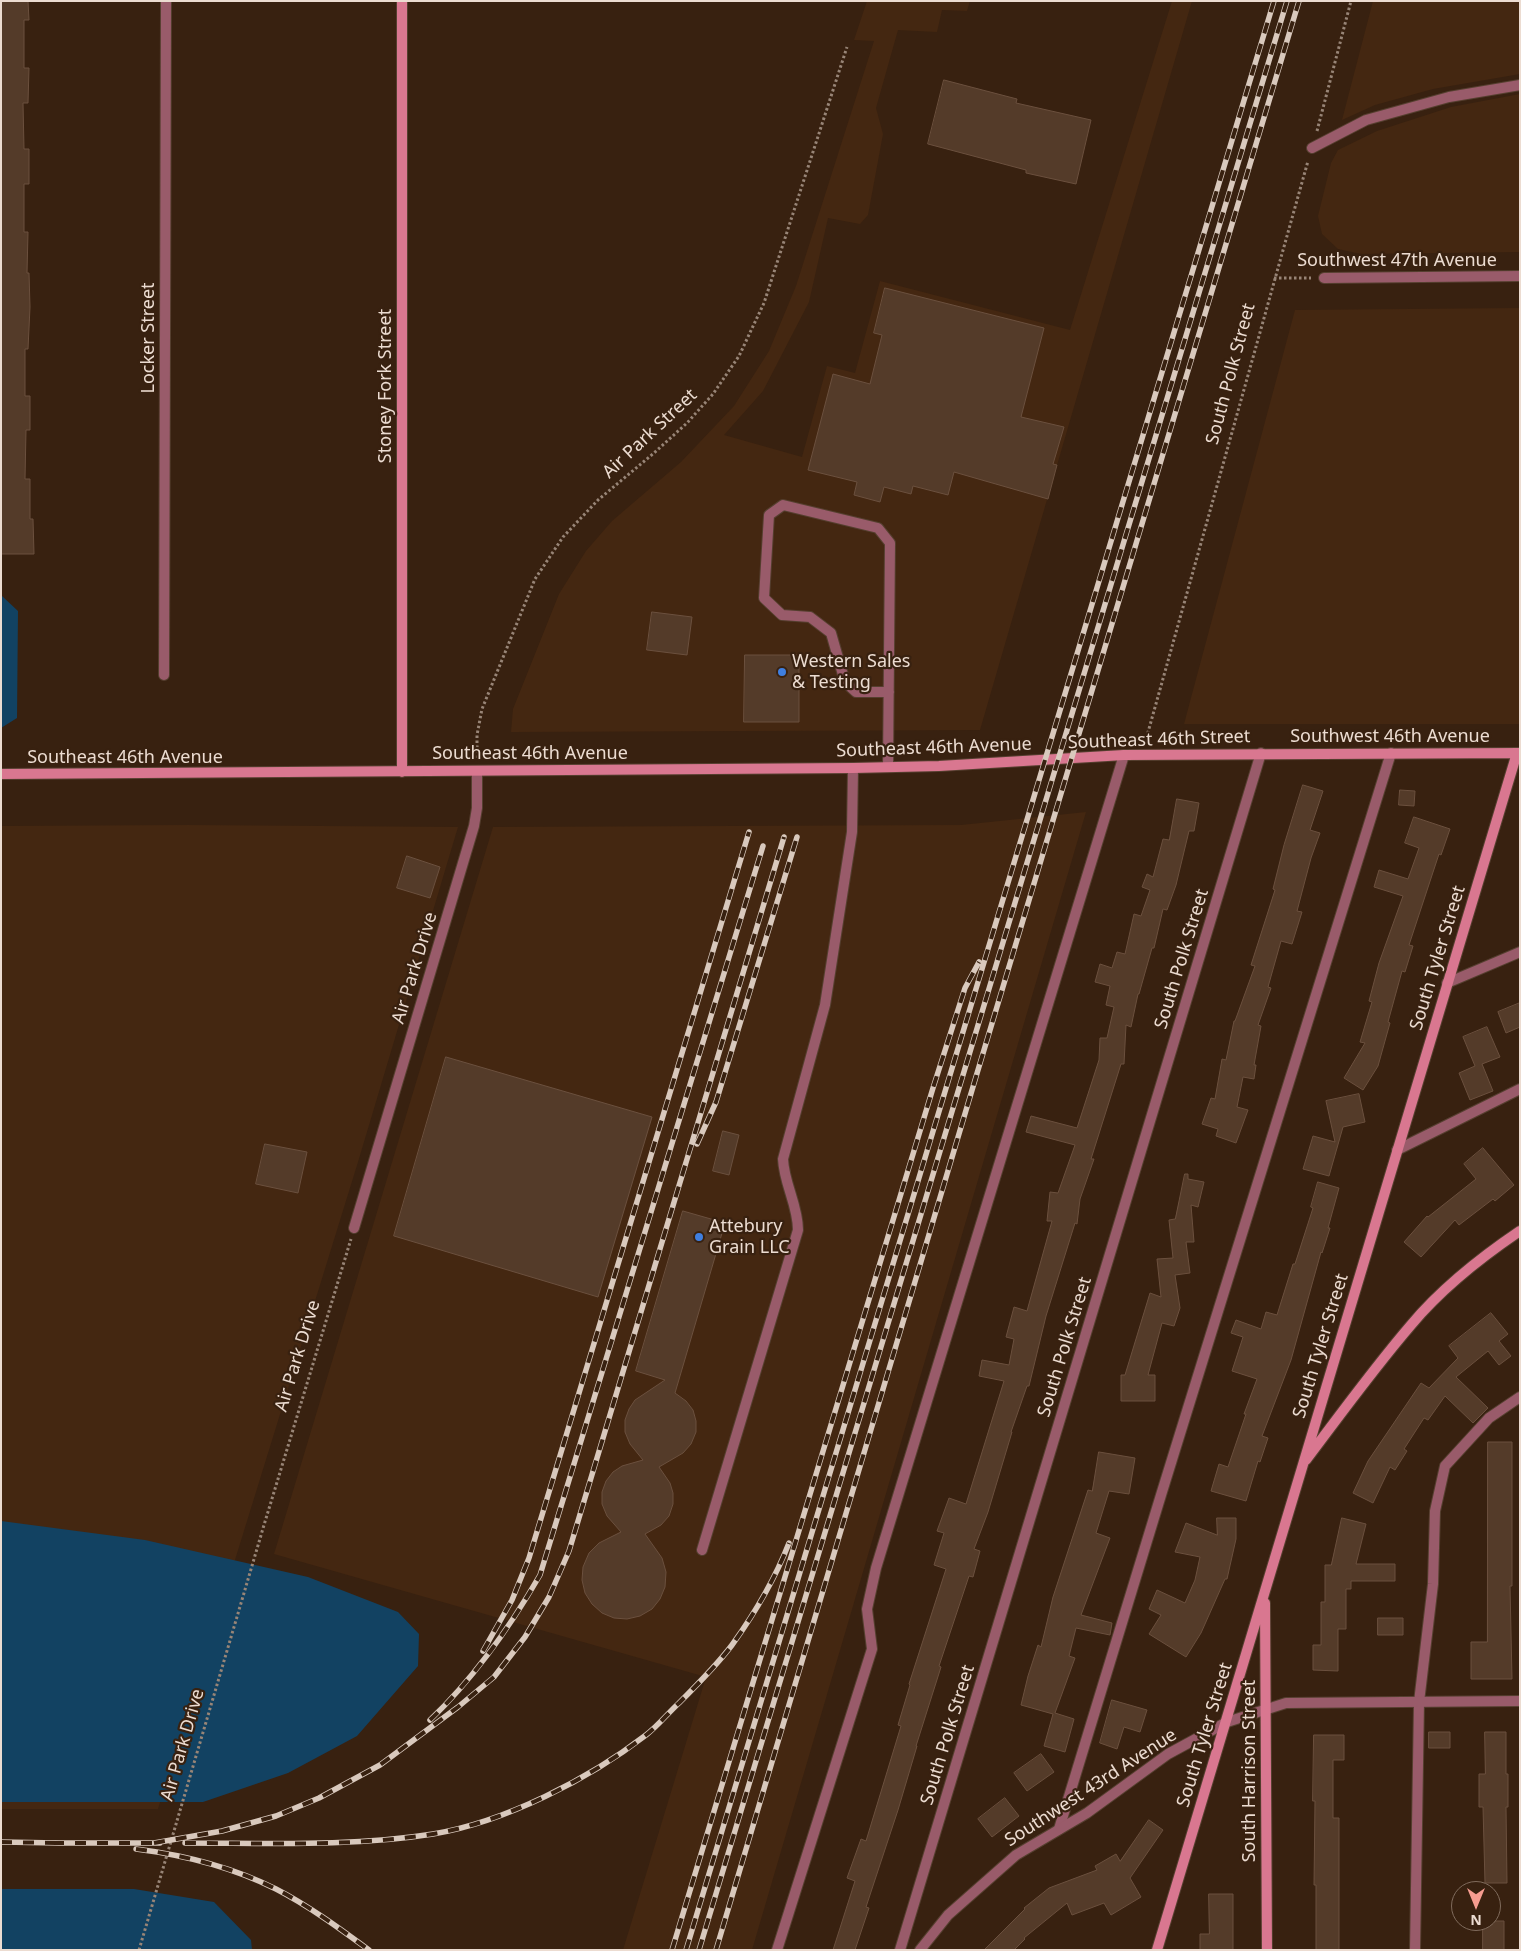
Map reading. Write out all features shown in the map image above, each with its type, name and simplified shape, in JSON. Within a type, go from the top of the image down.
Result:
[{"type":"main road","name":"Stoney Fork Street","points":[[402,1],[402,772]]},
{"type":"main road","name":"Southeast 46th Street","points":[[1058,759],[1142,755],[1261,753]]},
{"type":"main road","name":"Southwest 46th Avenue","points":[[1261,753],[1519,753]]},
{"type":"main road","name":"South Tyler Street","points":[[1157,1950],[1227,1722],[1447,983],[1519,753]]},
{"type":"main road","name":"Southeast 46th Avenue","points":[[1,774],[853,768],[939,766],[1058,759]]},
{"type":"main road","points":[[1302,1465],[1411,1325],[1448,1286],[1487,1253],[1520,1232]]},
{"type":"main road","name":"South Harrison Street","points":[[1264,1593],[1267,1950]]},
{"type":"street","name":"Locker Street","points":[[164,675],[166,1]]},
{"type":"street","points":[[1312,148],[1366,120],[1449,97],[1520,85]]},
{"type":"street","name":"Southwest 47th Avenue","points":[[1324,278],[1520,276]]},
{"type":"street","points":[[888,767],[889,692],[890,543],[878,528],[783,505],[769,515],[764,598],[782,615],[810,617],[831,633],[844,682],[856,692],[889,692]]},
{"type":"street","name":"South Polk Street","points":[[900,1950],[1261,753]]},
{"type":"street","points":[[1059,1829],[1160,1495],[1391,753]]},
{"type":"street","points":[[778,1950],[872,1649],[866,1609],[876,1568],[1124,756]]},
{"type":"street","points":[[702,1550],[798,1230],[798,1215],[784,1173],[783,1159],[825,1005],[852,832],[853,768]]},
{"type":"street","name":"Air Park Drive","points":[[354,1228],[474,826],[477,808],[477,771]]},
{"type":"street","points":[[1447,983],[1520,952]]},
{"type":"street","points":[[1397,1150],[1520,1089]]},
{"type":"street","points":[[1416,1950],[1419,1702],[1432,1584],[1435,1511],[1446,1466],[1489,1418],[1520,1397]]},
{"type":"street","name":"Southwest 43rd Avenue","points":[[920,1950],[948,1915],[1009,1861],[1087,1813],[1168,1754],[1227,1722],[1286,1703],[1520,1701]]},
{"type":"path","name":"South Polk Street","points":[[1142,755],[1352,1]]},
{"type":"path","name":"Air Park Street","points":[[477,771],[477,736],[482,709],[535,579],[563,537],[598,500],[687,423],[713,394],[739,356],[764,303],[847,47]]},
{"type":"path","name":"Southwest 47th Avenue","points":[[1274,278],[1324,278]]},
{"type":"path","name":"Air Park Drive","points":[[139,1950],[261,1535],[354,1228]]},
{"type":"shaded area","points":[[867,1],[970,1],[967,11],[942,10],[937,32],[898,30],[876,108],[883,134],[868,215],[860,224],[828,218],[809,302],[763,391],[724,435],[802,457],[827,366],[855,373],[880,281],[1070,330],[1172,1],[1192,1],[980,730],[511,732],[513,709],[559,594],[586,551],[612,521],[681,462],[734,406],[769,351],[796,286],[874,41],[854,40]]},
{"type":"shaded area","points":[[1373,1],[1520,1],[1520,74],[1433,89],[1375,105],[1342,120]]},
{"type":"shaded area","points":[[1520,94],[1520,252],[1361,254],[1338,249],[1322,234],[1318,216],[1331,163],[1338,150],[1377,131],[1451,107]]},
{"type":"shaded area","points":[[1520,308],[1520,724],[1184,724],[1295,310]]},
{"type":"shaded area","points":[[1086,812],[752,1950],[623,1950],[706,1677],[274,1554],[493,827],[961,825]]},
{"type":"shaded area","points":[[1,826],[458,827],[358,1162],[158,1809],[1,1809]]},
{"type":"water","points":[[2,596],[18,611],[17,718],[1,728]]},
{"type":"water","points":[[1,1521],[145,1540],[308,1577],[398,1612],[419,1634],[418,1666],[357,1736],[288,1773],[203,1802],[1,1802]]},
{"type":"water","points":[[1,1889],[134,1889],[214,1902],[251,1940],[252,1950],[1,1950]]},
{"type":"building","points":[[1,1],[28,1],[29,20],[24,20],[24,68],[29,68],[28,103],[23,103],[24,149],[29,149],[29,184],[24,184],[24,232],[28,232],[27,273],[29,273],[30,307],[28,349],[25,349],[25,396],[30,396],[30,430],[26,430],[25,479],[30,479],[30,519],[33,519],[34,554],[1,554]]},
{"type":"building","points":[[944,80],[1017,99],[1016,103],[1091,120],[1076,184],[1026,173],[1026,170],[928,144]]},
{"type":"building","points":[[885,288],[1044,328],[1021,417],[1064,427],[1053,464],[1057,465],[1048,499],[954,472],[948,495],[913,486],[911,494],[884,487],[880,502],[854,495],[857,482],[808,470],[833,374],[870,384],[882,335],[874,333]]},
{"type":"building","points":[[652,612],[692,617],[687,655],[647,650]]},
{"type":"building","points":[[745,655],[799,655],[799,722],[744,722]]},
{"type":"building","points":[[1303,785],[1323,791],[1310,830],[1320,833],[1311,858],[1297,911],[1302,912],[1292,944],[1281,941],[1268,987],[1271,988],[1258,1025],[1261,1026],[1254,1065],[1256,1065],[1254,1079],[1243,1077],[1237,1107],[1248,1110],[1236,1143],[1216,1136],[1218,1129],[1202,1124],[1211,1098],[1215,1099],[1222,1059],[1226,1060],[1234,1021],[1255,966],[1251,965],[1275,890],[1273,889],[1284,845]]},
{"type":"building","points":[[1400,790],[1415,791],[1414,806],[1399,805]]},
{"type":"building","points":[[1177,799],[1199,803],[1194,831],[1189,831],[1176,885],[1167,910],[1163,909],[1154,948],[1152,948],[1138,994],[1131,1027],[1126,1025],[1124,1064],[1121,1064],[1091,1159],[1094,1159],[1080,1199],[1077,1224],[1075,1223],[1046,1316],[1029,1386],[1027,1386],[1011,1432],[988,1512],[974,1549],[980,1551],[973,1577],[969,1576],[939,1666],[941,1667],[898,1810],[866,1907],[869,1908],[855,1950],[833,1950],[855,1881],[847,1878],[861,1839],[866,1841],[901,1726],[898,1725],[909,1684],[946,1569],[934,1565],[944,1533],[937,1531],[949,1498],[966,1504],[1004,1381],[979,1376],[982,1360],[1009,1365],[1014,1339],[1006,1337],[1014,1307],[1027,1311],[1052,1221],[1047,1221],[1050,1192],[1058,1193],[1075,1145],[1026,1132],[1031,1116],[1077,1128],[1099,1060],[1100,1038],[1107,1038],[1114,1007],[1106,1005],[1110,986],[1095,982],[1100,964],[1112,968],[1117,952],[1125,954],[1134,914],[1141,916],[1150,890],[1142,887],[1147,874],[1153,877],[1163,839],[1169,840]]},
{"type":"building","points":[[1414,817],[1450,829],[1441,855],[1439,854],[1409,945],[1413,946],[1405,972],[1402,971],[1378,1066],[1363,1090],[1344,1078],[1365,1043],[1360,1042],[1372,1002],[1369,1001],[1379,963],[1403,896],[1374,887],[1379,870],[1408,879],[1419,848],[1405,843]]},
{"type":"building","points":[[407,856],[440,867],[430,898],[397,888]]},
{"type":"building","points":[[1520,1003],[1520,1027],[1506,1033],[1498,1012]]},
{"type":"building","points":[[1487,1027],[1500,1057],[1482,1064],[1493,1091],[1470,1100],[1459,1073],[1475,1066],[1463,1037]]},
{"type":"building","points":[[446,1057],[652,1117],[598,1297],[394,1236]]},
{"type":"building","points":[[1359,1094],[1365,1122],[1343,1127],[1329,1176],[1303,1169],[1313,1136],[1335,1142],[1326,1101]]},
{"type":"building","points":[[723,1131],[739,1135],[729,1175],[713,1171]]},
{"type":"building","points":[[265,1144],[307,1152],[298,1193],[256,1184]]},
{"type":"building","points":[[1483,1148],[1514,1185],[1495,1201],[1493,1199],[1459,1225],[1455,1220],[1421,1257],[1404,1242],[1427,1216],[1476,1179],[1464,1164]]},
{"type":"building","points":[[1185,1174],[1188,1174],[1188,1179],[1204,1182],[1198,1207],[1191,1205],[1194,1242],[1186,1242],[1190,1273],[1175,1275],[1180,1308],[1174,1326],[1162,1323],[1148,1375],[1155,1375],[1155,1401],[1121,1401],[1121,1375],[1125,1375],[1150,1293],[1161,1297],[1157,1259],[1173,1258],[1169,1220],[1175,1219]]},
{"type":"building","points":[[1318,1182],[1339,1188],[1328,1228],[1330,1228],[1321,1252],[1291,1360],[1262,1436],[1268,1438],[1260,1462],[1258,1461],[1246,1501],[1211,1491],[1219,1464],[1228,1467],[1257,1379],[1232,1371],[1243,1337],[1231,1333],[1236,1320],[1261,1329],[1266,1312],[1277,1315],[1313,1208],[1311,1207]]},
{"type":"building","points":[[683,1211],[725,1223],[675,1393],[686,1401],[693,1410],[696,1432],[691,1444],[683,1453],[659,1467],[670,1483],[673,1493],[673,1504],[669,1516],[661,1525],[645,1534],[662,1558],[666,1572],[665,1587],[660,1599],[652,1609],[640,1616],[627,1619],[614,1618],[602,1613],[592,1604],[585,1593],[582,1580],[583,1567],[589,1553],[599,1543],[621,1532],[607,1516],[602,1504],[602,1492],[606,1481],[613,1472],[622,1466],[643,1460],[630,1444],[625,1432],[625,1420],[635,1400],[665,1380],[636,1371]]},
{"type":"building","points":[[1491,1313],[1508,1334],[1499,1341],[1511,1356],[1499,1365],[1488,1351],[1456,1377],[1488,1408],[1473,1423],[1445,1396],[1428,1420],[1424,1418],[1404,1449],[1407,1451],[1395,1470],[1390,1467],[1373,1503],[1353,1493],[1368,1461],[1421,1383],[1429,1388],[1458,1358],[1449,1346]]},
{"type":"building","points":[[1488,1442],[1512,1442],[1512,1586],[1510,1586],[1512,1679],[1471,1679],[1471,1642],[1487,1642]]},
{"type":"building","points":[[1099,1452],[1135,1458],[1129,1494],[1109,1491],[1096,1533],[1110,1538],[1081,1615],[1112,1623],[1110,1635],[1076,1628],[1069,1656],[1075,1658],[1055,1713],[1074,1719],[1065,1752],[1044,1746],[1053,1714],[1021,1705],[1028,1676],[1038,1645],[1041,1647],[1053,1597],[1088,1490],[1092,1491]]},
{"type":"building","points":[[1217,1518],[1236,1518],[1236,1539],[1227,1579],[1225,1579],[1201,1633],[1186,1657],[1149,1634],[1161,1615],[1149,1609],[1157,1590],[1185,1603],[1195,1580],[1200,1557],[1175,1552],[1186,1523],[1217,1535]]},
{"type":"building","points":[[1342,1518],[1366,1524],[1356,1564],[1395,1564],[1395,1581],[1351,1581],[1351,1589],[1346,1589],[1346,1629],[1338,1629],[1338,1671],[1313,1670],[1313,1645],[1321,1645],[1321,1602],[1325,1602],[1325,1565],[1331,1565]]},
{"type":"building","points":[[1378,1618],[1403,1618],[1403,1635],[1378,1635]]},
{"type":"building","points":[[1112,1700],[1147,1710],[1140,1732],[1124,1727],[1117,1749],[1100,1743]]},
{"type":"building","points":[[1429,1732],[1450,1732],[1450,1748],[1429,1748]]},
{"type":"building","points":[[1485,1732],[1506,1732],[1506,1774],[1508,1774],[1508,1807],[1506,1807],[1507,1883],[1485,1881],[1483,1807],[1479,1807],[1479,1774],[1485,1774]]},
{"type":"building","points":[[1314,1735],[1344,1735],[1344,1760],[1333,1760],[1333,1818],[1339,1818],[1339,1950],[1316,1950],[1316,1885],[1314,1885],[1315,1801],[1313,1801]]},
{"type":"building","points":[[1041,1754],[1054,1772],[1027,1791],[1014,1773]]},
{"type":"building","points":[[1005,1798],[1019,1816],[992,1837],[978,1819]]},
{"type":"building","points":[[1149,1820],[1163,1830],[1130,1878],[1141,1897],[1111,1915],[1104,1903],[1072,1915],[1067,1903],[1024,1938],[1014,1950],[984,1950],[1024,1908],[1049,1888],[1097,1870],[1095,1866],[1116,1854],[1120,1861]]},
{"type":"building","points":[[1209,1894],[1233,1894],[1233,1950],[1200,1950],[1200,1934],[1209,1934]]},
{"type":"building","points":[[1501,1921],[1504,1921],[1504,1950],[1483,1950],[1483,1931],[1501,1931]]},
{"type":"railway","points":[[686,1950],[1274,1]]},
{"type":"railway","points":[[699,1950],[1287,1]]},
{"type":"railway","points":[[716,1950],[1299,1]]},
{"type":"railway","points":[[483,1651],[512,1600],[529,1558],[749,832]]},
{"type":"railway","points":[[154,1843],[222,1831],[276,1816],[319,1798],[380,1765],[458,1707],[494,1677],[525,1637],[549,1597],[569,1551],[784,837]]},
{"type":"railway","points":[[697,1144],[716,1102],[797,837]]},
{"type":"railway","points":[[430,1720],[462,1687],[490,1651],[540,1575],[763,846]]},
{"type":"railway","points":[[672,1950],[933,1088],[965,988],[979,962]]},
{"type":"railway","points":[[185,1843],[340,1843],[433,1834],[489,1820],[545,1796],[599,1767],[646,1735],[700,1682],[732,1645],[749,1621],[771,1583],[789,1543]]},
{"type":"railway","points":[[1,1842],[59,1843]]},
{"type":"railway","points":[[53,1843],[160,1843]]},
{"type":"railway","points":[[136,1849],[207,1863],[259,1881],[312,1910],[369,1950]]},
{"type":"place","name":"Western Sales & Testing","points":[[782,672]]},
{"type":"place","name":"Attebury Grain LLC","points":[[699,1237]]}]
